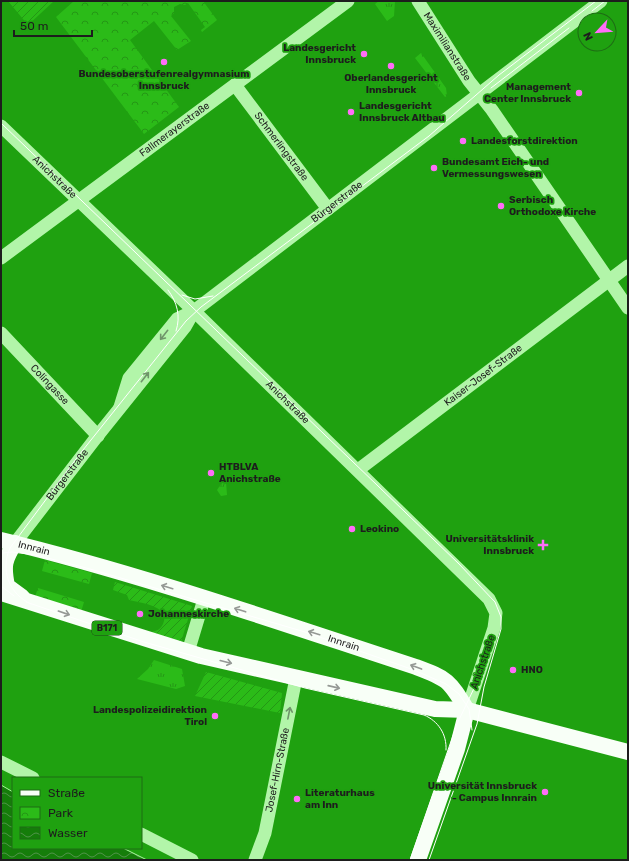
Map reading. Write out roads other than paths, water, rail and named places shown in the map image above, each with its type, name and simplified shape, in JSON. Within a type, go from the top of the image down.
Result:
[{"type":"main road","name":"Innrain","points":[[8,542],[55,553],[204,599],[352,645],[437,675],[451,684],[467,710]]},
{"type":"main road","points":[[8,542],[4,570],[7,586],[27,601]]},
{"type":"main road","name":"B171","points":[[1,593],[188,652],[439,710],[467,710]]},
{"type":"main road","points":[[418,860],[457,749],[467,710],[628,752]]},
{"type":"street","name":"Fallmerayerstraße","points":[[1,258],[78,199],[348,1]]},
{"type":"street","name":"Maximilianstraße","points":[[418,1],[461,69],[628,308]]},
{"type":"street","name":"Bürgerstraße","points":[[8,542],[98,436],[185,327],[194,310],[601,1]]},
{"type":"street","name":"Schmerlingstraße","points":[[235,85],[328,209]]},
{"type":"street","name":"Anichstraße","points":[[1,126],[194,310],[481,590],[494,607],[496,618],[467,710]]},
{"type":"street","name":"Kaiser-Josef-Straße","points":[[358,470],[628,266]]},
{"type":"street","name":"Colingasse","points":[[1,333],[98,436]]},
{"type":"street","points":[[188,652],[204,599]]},
{"type":"street","name":"Josef-Hirn-Straße","points":[[256,860],[265,833],[296,678]]},
{"type":"street","points":[[1,762],[31,777]]},
{"type":"street","points":[[142,835],[192,860]]},
{"type":"water","points":[[1,785],[12,791],[12,849],[125,849],[147,860],[1,860]]},
{"type":"tram line","points":[[31,604],[23,600],[17,594],[8,580],[6,565],[10,548],[79,455],[186,321],[201,307],[429,136],[499,75],[596,1]]},
{"type":"tram line","points":[[592,11],[605,1]]},
{"type":"tram line","points":[[491,88],[569,28]]},
{"type":"tram line","points":[[1,123],[459,564],[495,602],[501,617],[501,629],[484,687],[477,724],[429,860]]},
{"type":"tram line","points":[[168,290],[174,299],[177,309],[178,320],[176,331]]},
{"type":"tram line","points":[[182,295],[195,299],[213,296]]},
{"type":"tram line","points":[[3,553],[12,552],[36,555],[90,569],[305,632],[414,670],[446,684],[459,694],[469,709],[472,730]]},
{"type":"tram line","points":[[1,586],[14,596]]},
{"type":"tram line","points":[[26,602],[144,642],[305,688],[424,715],[437,724],[441,729],[445,739],[446,750]]},
{"type":"tram line","points":[[410,860],[457,724],[478,680],[491,643]]},
{"type":"place","name":"Landesgericht Innsbruck","points":[[364,54]]},
{"type":"place","name":"Bundesoberstufenrealgymnasium Innsbruck","points":[[164,62]]},
{"type":"place","name":"Oberlandesgericht Innsbruck","points":[[391,66]]},
{"type":"place","name":"Management Center Innsbruck","points":[[579,93]]},
{"type":"place","name":"Landesgericht Innsbruck Altbau","points":[[351,112]]},
{"type":"place","name":"Landesforstdirektion","points":[[463,141]]},
{"type":"place","name":"Bundesamt Eich- und Vermessungswesen","points":[[434,168]]},
{"type":"place","name":"Serbisch Orthodoxe Kirche","points":[[501,206]]},
{"type":"place","name":"HTBLVA Anichstraße","points":[[211,473]]},
{"type":"place","name":"Leokino","points":[[352,529]]},
{"type":"place","name":"Universitätsklinik Innsbruck","points":[[543,545]]},
{"type":"place","name":"Johanneskirche","points":[[140,614]]},
{"type":"place","name":"HNO","points":[[513,670]]},
{"type":"place","name":"Landespolizeidirektion Tirol","points":[[215,716]]},
{"type":"place","name":"Universität Innsbruck - Campus Innrain","points":[[545,792]]},
{"type":"place","name":"Literaturhaus am Inn","points":[[297,799]]}]
